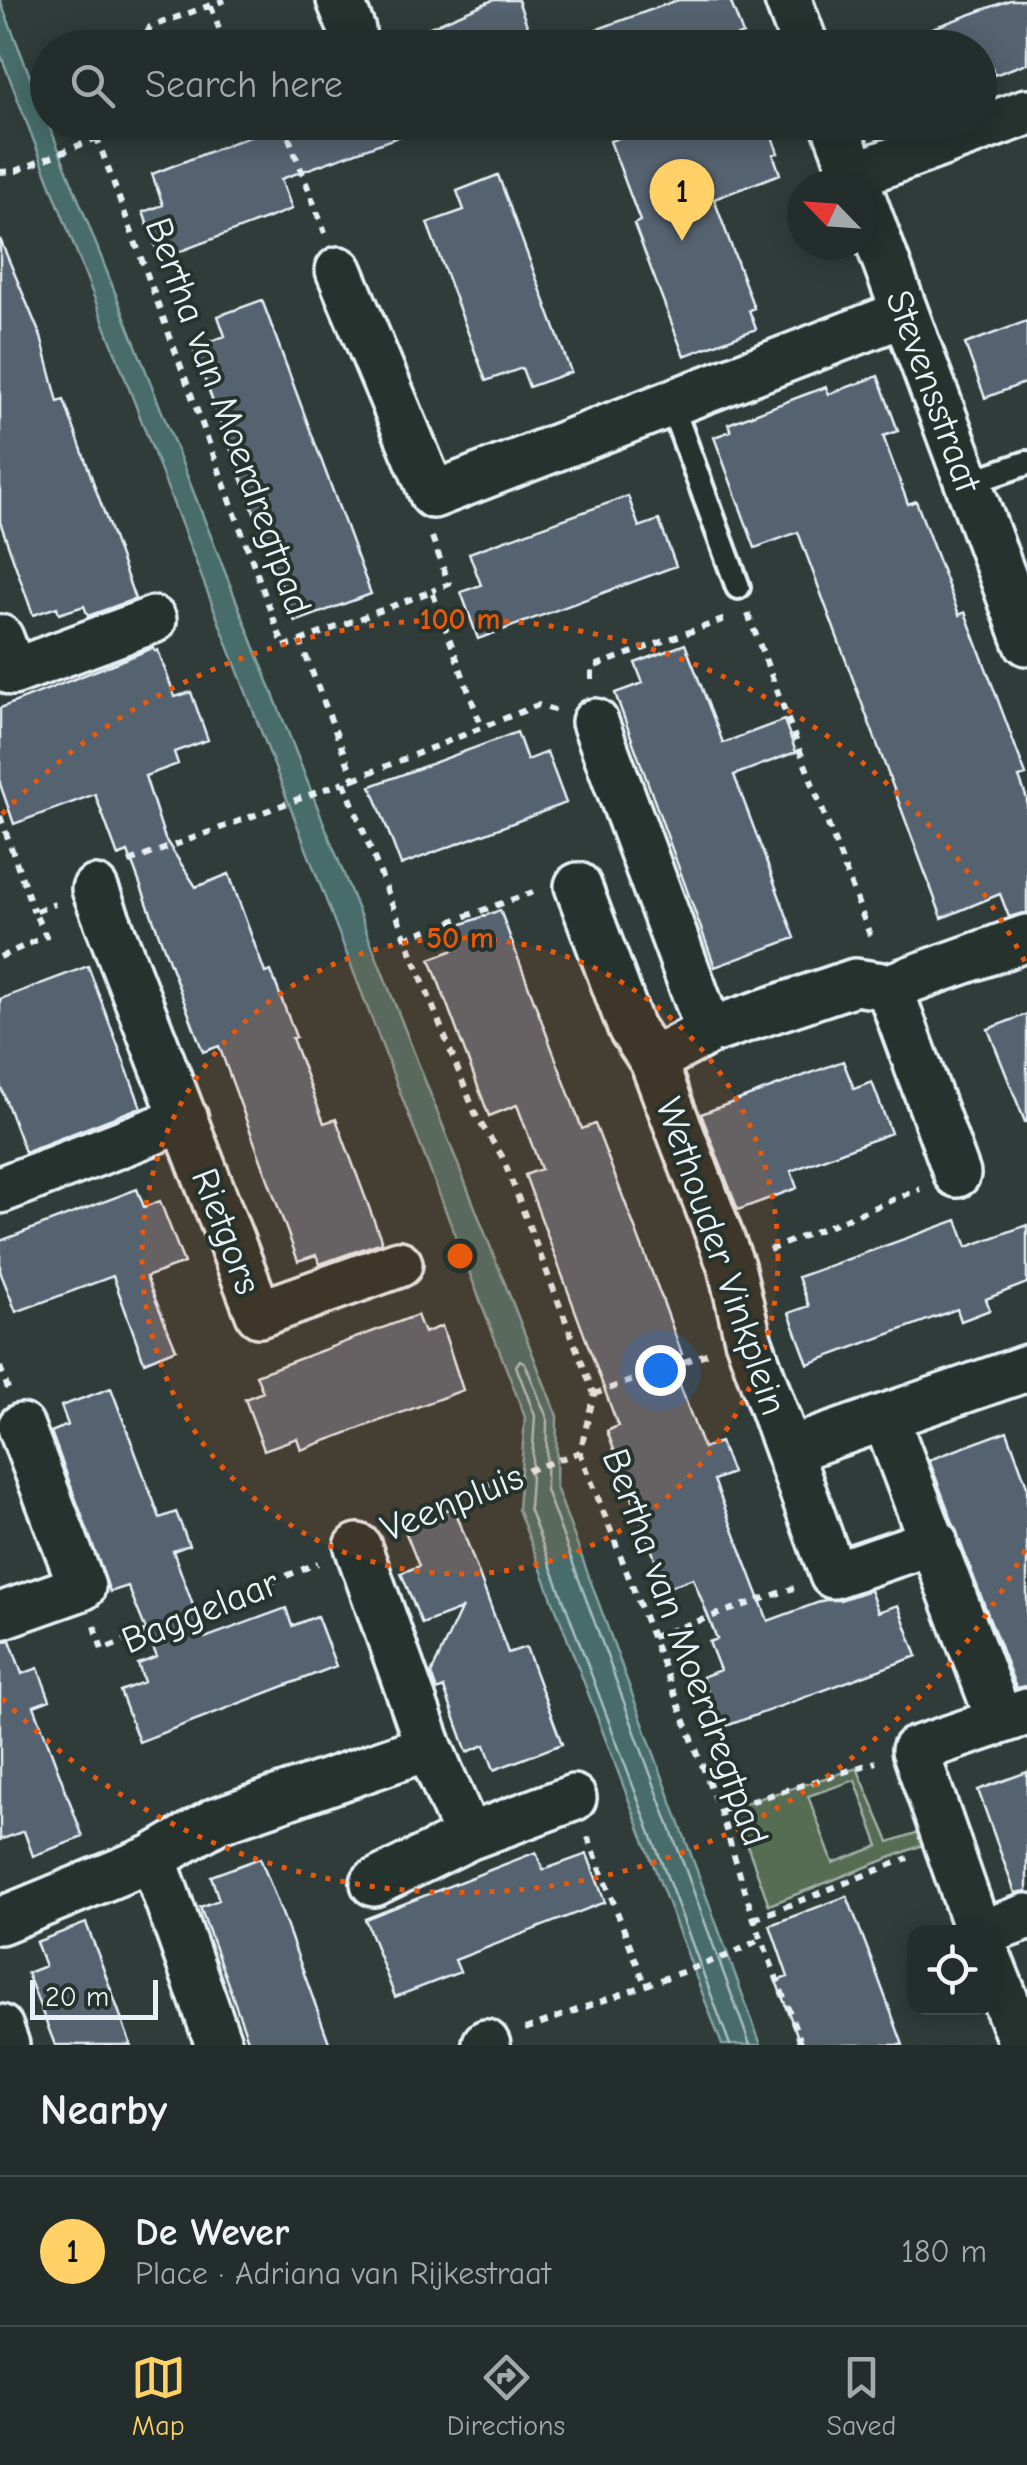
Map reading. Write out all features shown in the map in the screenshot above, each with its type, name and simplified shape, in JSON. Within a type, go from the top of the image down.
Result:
[{"type":"street","points":[[788,0],[799,30]]},
{"type":"street","points":[[997,125],[1027,112]]},
{"type":"street","name":"Stevensstraat","points":[[841,140],[852,170]]},
{"type":"street","points":[[877,178],[963,140]]},
{"type":"street","name":"Stevensstraat","points":[[877,237],[1027,642]]},
{"type":"street","points":[[339,270],[433,494],[905,313]]},
{"type":"street","points":[[0,638],[13,672],[153,620]]},
{"type":"street","points":[[595,722],[709,1032]]},
{"type":"street","name":"Wethouder Vinkplein","points":[[578,886],[631,1028],[654,1061],[731,1266],[748,1339],[833,1575]]},
{"type":"street","name":"Rietgors","points":[[102,904],[259,1314],[400,1264]]},
{"type":"street","points":[[654,1061],[709,1032],[855,982],[889,986],[1027,938]]},
{"type":"street","points":[[889,986],[957,1174]]},
{"type":"street","name":"Rietgors","points":[[0,1190],[184,1120]]},
{"type":"street","name":"Wethouder Vinkplein","points":[[790,1450],[1027,1368]]},
{"type":"street","points":[[885,1417],[934,1541],[1014,1716],[916,1750],[978,1925]]},
{"type":"street","name":"Baggelaar","points":[[0,1616],[82,1587],[21,1427]]},
{"type":"street","points":[[833,1575],[934,1541]]},
{"type":"street","name":"Veenpluis","points":[[358,1547],[429,1747],[468,1837]]},
{"type":"street","points":[[0,1921],[153,1858],[216,1820],[429,1747]]},
{"type":"street","points":[[374,1883],[468,1837],[573,1798]]},
{"type":"street","points":[[153,1858],[219,2045]]},
{"type":"street","points":[[997,1927],[1027,1918]]},
{"type":"street","points":[[997,1980],[1023,2045]]},
{"type":"street","points":[[0,2028],[6,2045]]},
{"type":"lane","points":[[670,402],[738,586]]},
{"type":"lane","points":[[968,483],[1027,462]]},
{"type":"path","points":[[149,30],[226,0]]},
{"type":"path","points":[[211,6],[220,30]]},
{"type":"path","points":[[0,172],[16,170],[92,140]]},
{"type":"path","name":"Bertha van Moerdregtpad","points":[[98,140],[284,646],[300,641],[354,779],[344,782],[477,1118],[502,1156],[594,1394],[580,1452],[720,1811],[754,1919],[802,2045]]},
{"type":"path","points":[[290,140],[339,270]]},
{"type":"path","points":[[300,641],[449,584],[423,513],[433,494]]},
{"type":"path","points":[[738,586],[889,986]]},
{"type":"path","points":[[432,591],[482,728]]},
{"type":"path","points":[[284,803],[344,782]]},
{"type":"path","points":[[0,816],[34,912]]},
{"type":"path","points":[[406,938],[560,882],[578,886]]},
{"type":"path","points":[[731,1266],[957,1174]]},
{"type":"path","points":[[594,1394],[748,1339]]},
{"type":"path","name":"Veenpluis","points":[[358,1547],[379,1524],[580,1452]]},
{"type":"path","name":"Baggelaar","points":[[82,1587],[102,1650],[358,1547]]},
{"type":"path","points":[[652,1636],[833,1575]]},
{"type":"path","points":[[720,1811],[916,1750]]},
{"type":"path","points":[[573,1798],[645,1984]]},
{"type":"path","points":[[754,1919],[946,1842]]},
{"type":"path","points":[[486,2044],[762,1939]]},
{"type":"green space","points":[[857,1768],[889,1842],[919,1832],[925,1844],[769,1905],[738,1820],[744,1818],[742,1804]],"holes":[[[855,1780],[879,1846],[833,1863],[808,1796]]]},
{"type":"water","points":[[0,0],[30,76],[30,131],[0,53]]},
{"type":"water","points":[[33,140],[55,140],[557,1416],[556,1487],[761,2045],[722,2045],[518,1509],[525,1417]]},
{"type":"building","points":[[493,0],[518,0],[529,30],[423,30]]},
{"type":"building","points":[[678,0],[730,0],[741,30],[595,30]]},
{"type":"building","points":[[1010,0],[1027,0],[1027,63],[997,74],[997,30],[927,30]]},
{"type":"building","points":[[240,140],[390,140],[281,179],[292,209],[160,259],[143,212],[163,205],[152,174]]},
{"type":"building","points":[[773,140],[778,153],[773,154],[780,174],[714,199],[754,308],[749,310],[756,329],[684,356],[634,224],[640,221],[610,141]]},
{"type":"building","points":[[498,175],[571,372],[529,387],[522,368],[486,381],[427,223],[464,210],[457,191]]},
{"type":"building","points":[[0,239],[41,337],[58,402],[64,400],[135,599],[88,616],[84,606],[59,614],[57,607],[33,615],[0,522]]},
{"type":"building","points":[[262,300],[371,594],[295,622],[193,348],[225,336],[218,316]]},
{"type":"building","points":[[1027,321],[1027,382],[985,398],[965,344]]},
{"type":"building","points":[[878,376],[898,431],[883,436],[908,504],[916,501],[959,615],[965,612],[1026,775],[1019,777],[1027,799],[1027,912],[1009,917],[1000,894],[942,918],[798,532],[755,548],[714,437],[731,431],[728,424],[804,395],[826,387],[829,394]]},
{"type":"building","points":[[628,496],[639,527],[659,520],[676,566],[478,639],[461,592],[481,585],[469,553]]},
{"type":"building","points":[[685,644],[723,743],[784,720],[796,752],[734,775],[795,938],[715,967],[615,693],[643,683],[635,663]]},
{"type":"building","points":[[153,648],[158,650],[175,697],[191,692],[208,740],[174,752],[178,764],[145,776],[165,839],[196,887],[229,874],[265,973],[271,971],[324,1123],[336,1119],[382,1242],[320,1264],[316,1255],[298,1261],[219,1046],[203,1052],[128,852],[118,856],[95,794],[14,824],[0,784],[0,708]]},
{"type":"building","points":[[517,732],[527,760],[547,752],[566,803],[401,865],[371,786]]},
{"type":"building","points":[[500,910],[582,1129],[595,1124],[661,1296],[682,1354],[670,1358],[703,1448],[720,1442],[732,1473],[714,1480],[768,1621],[825,1600],[840,1600],[870,1590],[878,1612],[898,1605],[917,1656],[721,1728],[702,1677],[720,1670],[709,1642],[717,1639],[693,1578],[666,1588],[607,1431],[618,1426],[525,1175],[541,1169],[517,1105],[489,1116],[430,959],[459,948],[452,928]]},
{"type":"building","points":[[88,966],[141,1107],[25,1152],[0,1085],[0,999]]},
{"type":"building","points":[[1027,1014],[1027,1122],[1025,1122],[988,1029]]},
{"type":"building","points":[[843,1061],[854,1089],[872,1082],[891,1133],[791,1171],[797,1188],[738,1210],[701,1114]]},
{"type":"building","points":[[137,1189],[144,1207],[160,1201],[184,1263],[146,1277],[176,1349],[144,1362],[113,1276],[16,1312],[0,1271],[0,1241]]},
{"type":"building","points":[[957,1220],[967,1247],[1027,1225],[1027,1283],[986,1299],[990,1310],[961,1321],[957,1309],[808,1364],[789,1313],[809,1306],[798,1277]]},
{"type":"building","points":[[417,1315],[424,1333],[442,1326],[463,1390],[301,1450],[297,1438],[264,1450],[245,1399],[263,1392],[256,1375]]},
{"type":"building","points":[[111,1388],[160,1518],[176,1512],[189,1545],[173,1551],[205,1638],[286,1608],[292,1626],[317,1616],[336,1666],[139,1742],[120,1691],[144,1682],[138,1664],[157,1657],[128,1586],[110,1592],[51,1432],[68,1425],[61,1406]]},
{"type":"building","points":[[1007,1431],[1027,1486],[1027,1686],[1016,1688],[929,1460]]},
{"type":"building","points":[[454,1507],[508,1653],[526,1647],[562,1744],[494,1770],[485,1745],[467,1752],[444,1688],[437,1691],[431,1674],[461,1609],[422,1624],[401,1573],[419,1566],[403,1526]]},
{"type":"building","points":[[10,1640],[22,1674],[38,1668],[50,1700],[34,1706],[83,1837],[33,1856],[24,1831],[0,1840],[0,1642]]},
{"type":"building","points":[[1027,1772],[1027,1891],[1015,1893],[978,1790]]},
{"type":"building","points":[[536,1852],[543,1870],[587,1854],[605,1902],[455,1960],[460,1972],[395,1997],[365,1919]]},
{"type":"building","points":[[260,1858],[330,2045],[250,2045],[200,1907],[219,1900],[211,1876]]},
{"type":"building","points":[[847,1896],[903,2045],[801,2045],[776,1981],[788,1977],[770,1925]]},
{"type":"building","points":[[86,1923],[131,2045],[55,2045],[27,1973],[45,1966],[36,1942]]},
{"type":"place","name":"De Wever","points":[[682,241]]}]
